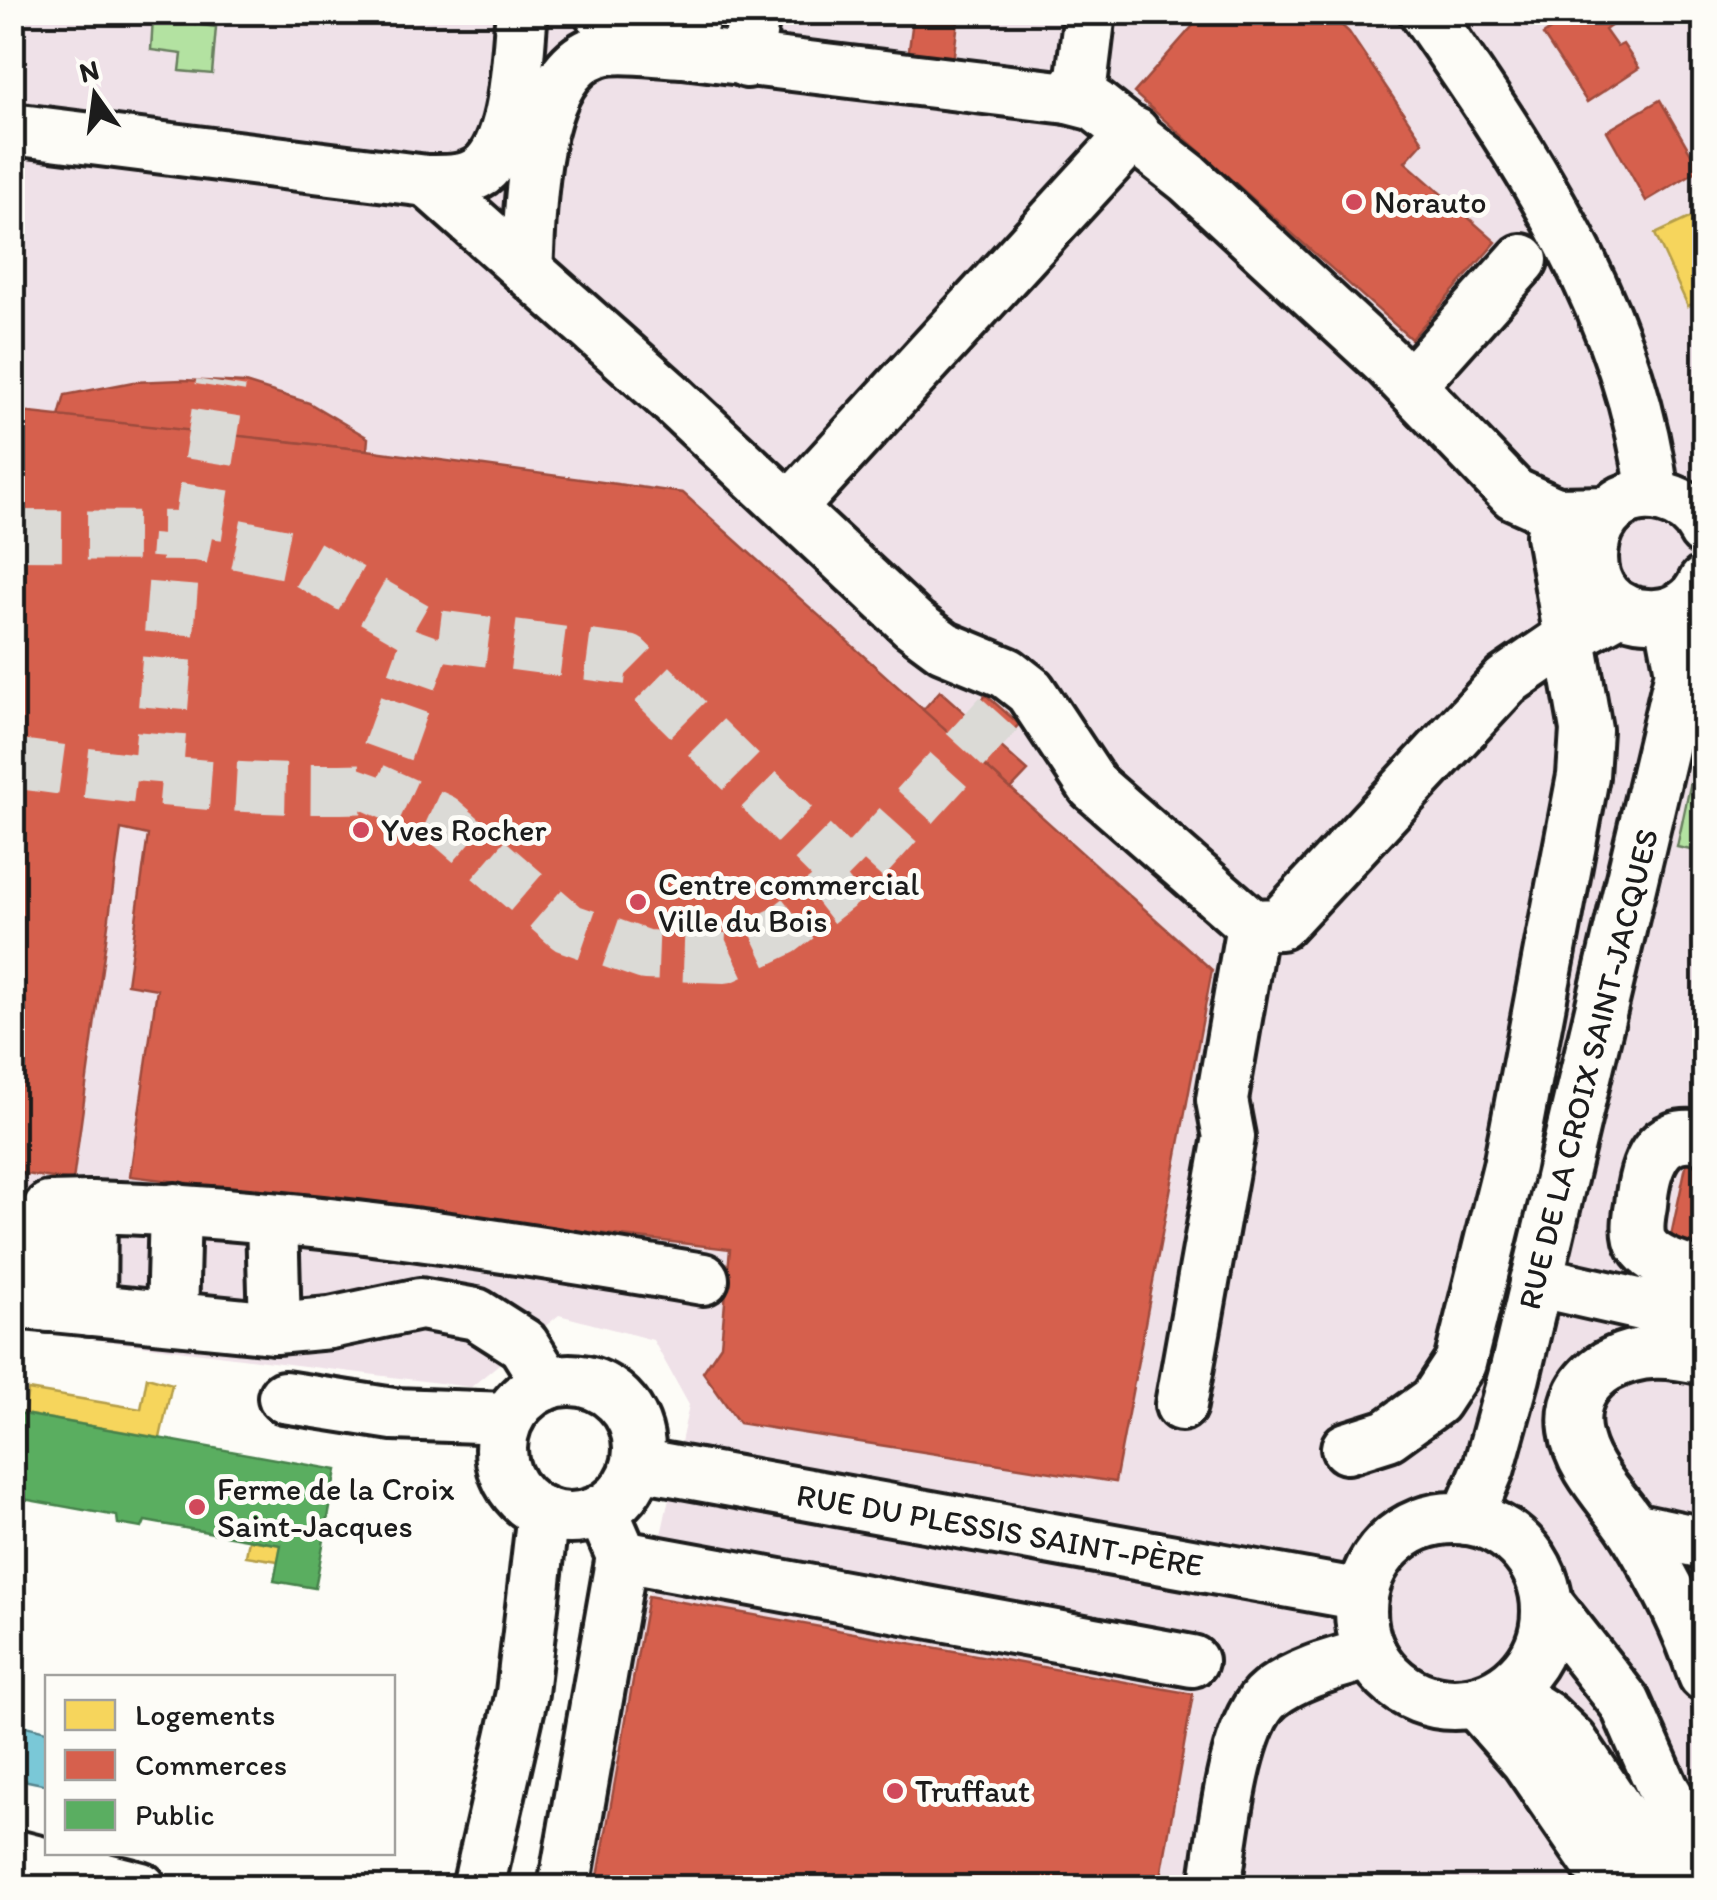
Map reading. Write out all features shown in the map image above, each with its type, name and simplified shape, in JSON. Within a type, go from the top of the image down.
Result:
[{"type":"street","points":[[12,130],[427,181],[458,181],[482,170],[502,141],[514,95],[522,12]]},
{"type":"street","points":[[748,62],[754,12]]},
{"type":"street","points":[[1068,98],[1082,77],[1090,12]]},
{"type":"street","points":[[1424,12],[1525,158],[1576,246],[1613,335],[1647,442],[1631,503],[1594,535],[1590,563],[1600,590],[1620,609],[1639,616],[1687,598]]},
{"type":"street","points":[[600,13],[690,32],[748,62],[1068,98],[1095,105],[1188,178],[1410,386],[1514,494],[1556,513],[1631,503],[1679,502],[1704,530]]},
{"type":"street","points":[[527,270],[545,111],[561,84],[579,62],[600,50],[690,32]]},
{"type":"street","points":[[790,508],[1134,134]]},
{"type":"street","points":[[427,181],[944,647],[1007,672],[1030,691],[1092,786],[1266,925]]},
{"type":"street","points":[[1410,386],[1522,260]]},
{"type":"street","points":[[1347,1448],[1388,1435],[1434,1401],[1460,1362],[1509,1166],[1584,776],[1586,730],[1552,535],[1556,513]]},
{"type":"street","name":"RUE DE LA CROIX SAINT-JACQUES","points":[[1468,1518],[1489,1467],[1514,1376],[1681,672],[1687,598]]},
{"type":"street","points":[[1181,1405],[1229,1137],[1222,1100],[1266,925],[1506,682],[1570,637],[1620,609]]},
{"type":"street","points":[[1543,976],[1605,989]]},
{"type":"street","points":[[1704,1138],[1693,1134],[1656,1151],[1644,1168],[1638,1225],[1642,1244],[1657,1258],[1704,1276]]},
{"type":"street","points":[[548,1384],[523,1344],[476,1314],[420,1304],[330,1323],[275,1328],[51,1306],[51,1207],[174,1209],[464,1239],[703,1278]]},
{"type":"street","points":[[172,1317],[174,1209]]},
{"type":"street","points":[[272,1219],[275,1328]]},
{"type":"street","points":[[1536,1281],[1704,1319]]},
{"type":"street","points":[[1704,1359],[1674,1352],[1643,1352],[1592,1376],[1579,1392],[1575,1431],[1597,1482],[1633,1528],[1692,1636],[1704,1675]]},
{"type":"street","points":[[1514,1376],[1579,1392]]},
{"type":"street","points":[[582,1380],[604,1387],[621,1401],[634,1420],[640,1442],[638,1464],[618,1498],[602,1510],[562,1518],[524,1500],[510,1483],[501,1440],[508,1418],[521,1400],[548,1384],[582,1380]]},
{"type":"street","points":[[284,1397],[393,1414],[508,1418]]},
{"type":"street","name":"RUE DU PLESSIS SAINT-PÈRE","points":[[638,1464],[1362,1595]]},
{"type":"street","points":[[564,1888],[622,1556],[602,1510]]},
{"type":"street","points":[[478,1888],[522,1693],[543,1512]]},
{"type":"street","points":[[1548,1605],[1546,1630],[1538,1654],[1489,1696],[1454,1705],[1415,1696],[1397,1685],[1371,1653],[1364,1634],[1362,1595],[1370,1572],[1400,1536],[1444,1518],[1468,1518],[1492,1525],[1531,1558],[1548,1605],[1625,1703],[1662,1789],[1704,1857]]},
{"type":"street","points":[[1633,1528],[1704,1542]]},
{"type":"street","points":[[622,1556],[1192,1661]]},
{"type":"street","points":[[1214,1888],[1250,1720],[1268,1695],[1315,1670],[1371,1653]]},
{"type":"street","points":[[1489,1696],[1614,1888]]},
{"type":"street","points":[[1489,1696],[1546,1717],[1572,1742],[1670,1888]]},
{"type":"street","points":[[12,1855],[141,1888]]},
{"type":"shaded area","points":[[13,13],[1704,13],[1704,1887],[538,1887],[585,1598],[648,1596],[689,1405],[653,1340],[559,1315],[471,1387],[13,1329]]},
{"type":"green space","points":[[153,18],[216,27],[212,74],[180,71],[182,54],[151,50]]},
{"type":"green space","points":[[1704,720],[1704,853],[1677,847]]},
{"type":"water","points":[[13,1723],[45,1731],[45,1785],[13,1778]]},
{"type":"building: Logements","points":[[1704,211],[1704,299],[1688,306],[1655,234]]},
{"type":"building: Logements","points":[[147,1377],[172,1384],[160,1438],[24,1414],[28,1390],[141,1409]]},
{"type":"building: Logements","points":[[249,1540],[281,1545],[278,1561],[246,1556]]},
{"type":"building: Commerces","points":[[914,12],[959,12],[953,63],[908,57]]},
{"type":"building: Commerces","name":"Norauto","points":[[1205,12],[1327,12],[1349,32],[1423,142],[1405,162],[1496,242],[1411,339],[1134,93]]},
{"type":"building: Commerces","points":[[1577,12],[1608,12],[1615,23],[1605,30],[1617,47],[1623,44],[1639,68],[1587,102],[1543,35]]},
{"type":"building: Commerces","points":[[1660,100],[1700,169],[1646,201],[1607,131]]},
{"type":"building: Commerces","points":[[133,382],[245,383],[309,403],[368,438],[367,450],[59,417],[65,395]]},
{"type":"building: Commerces","name":"Centre commercial Ville du Bois","points":[[12,411],[367,450],[683,493],[1212,970],[1115,1482],[739,1423],[703,1372],[721,1345],[730,1249],[130,1176],[157,989],[127,984],[148,835],[121,829],[73,1181],[12,1172]]},
{"type":"building: Commerces","points":[[940,691],[968,716],[986,695],[1019,724],[1000,746],[1028,771],[1011,789],[923,710]]},
{"type":"building: Commerces","points":[[1687,1161],[1704,1166],[1704,1253],[1669,1245]]},
{"type":"building: Commerces","name":"Truffaut","points":[[648,1596],[1193,1694],[1159,1888],[596,1888]]},
{"type":"building: Public","name":"Ferme de la Croix Saint-Jacques","points":[[12,1412],[337,1470],[315,1588],[274,1581],[281,1545],[145,1521],[142,1528],[118,1524],[117,1516],[12,1497]]},
{"type":"tunnel","points":[[197,536],[221,383]]},
{"type":"tunnel","points":[[12,535],[197,536],[292,555],[429,634],[628,660],[849,879],[1002,710]]},
{"type":"tunnel","points":[[157,783],[177,536]]},
{"type":"tunnel","points":[[429,634],[374,788],[442,819],[568,928],[645,955],[725,958],[782,931],[849,879]]},
{"type":"tunnel","points":[[12,763],[193,784],[283,789],[374,788]]},
{"type":"place","name":"Norauto","points":[[1354,202]]},
{"type":"place","name":"Yves Rocher","points":[[361,830]]},
{"type":"place","name":"Centre commercial Ville du Bois","points":[[638,902]]},
{"type":"place","name":"Ferme de la Croix Saint-Jacques","points":[[197,1507]]},
{"type":"place","name":"Truffaut","points":[[895,1791]]}]
